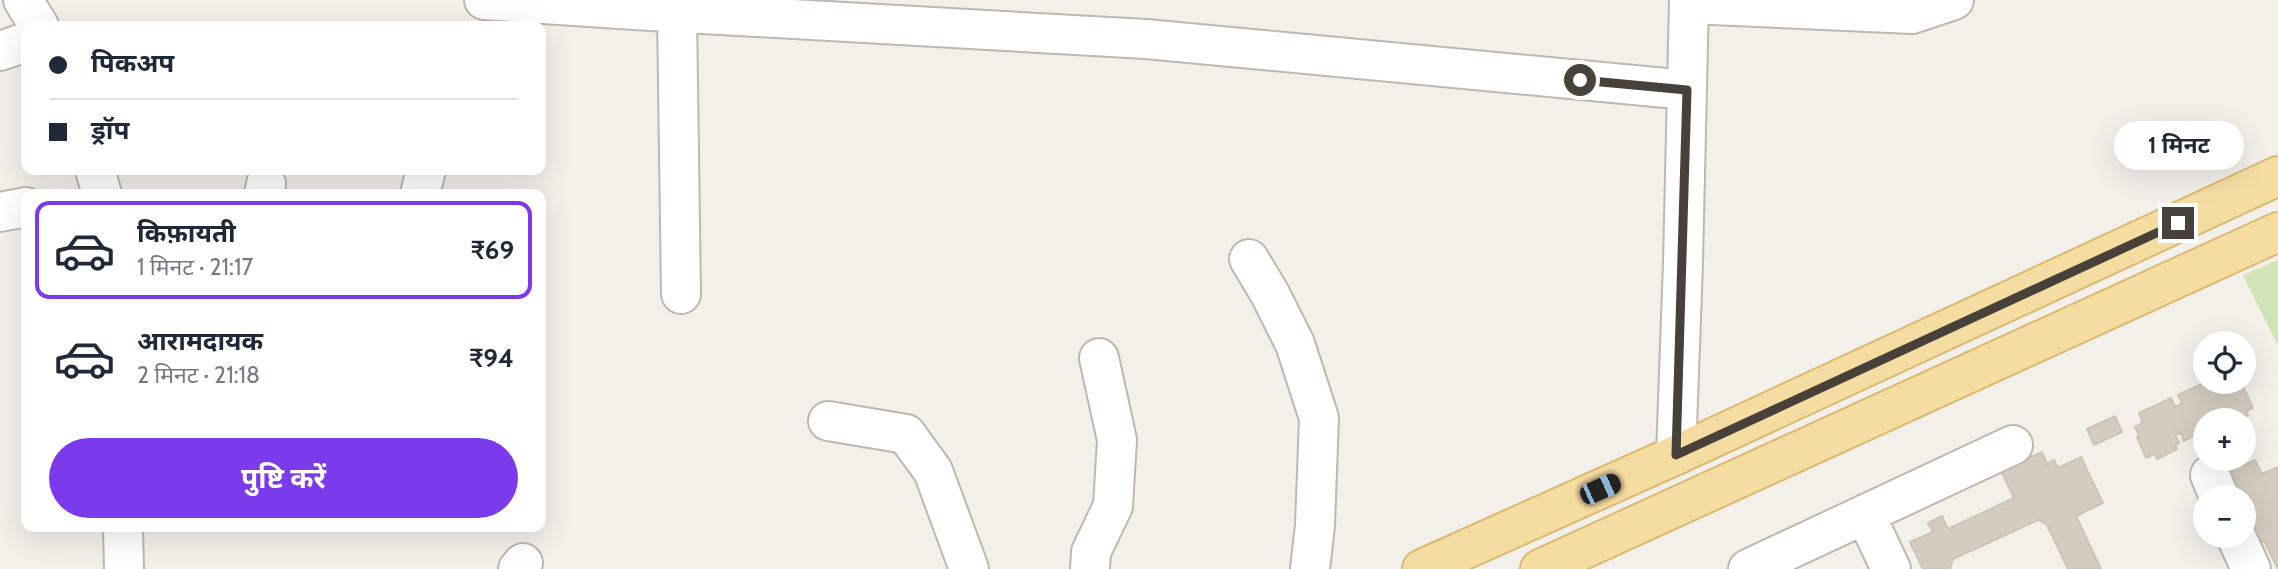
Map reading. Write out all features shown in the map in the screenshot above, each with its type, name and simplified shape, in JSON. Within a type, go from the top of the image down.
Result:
[{"type":"main road","points":[[1422,569],[1676,455],[2278,176]]},
{"type":"main road","points":[[1539,569],[2278,232]]},
{"type":"street","points":[[23,0],[36,21]]},
{"type":"street","points":[[479,21],[484,0],[1146,39],[1687,90]]},
{"type":"street","points":[[1676,455],[1689,2],[1912,14],[1954,0]]},
{"type":"street","points":[[677,13],[681,294]]},
{"type":"street","points":[[0,51],[21,44]]},
{"type":"street","points":[[0,212],[21,208]]},
{"type":"street","points":[[1250,259],[1295,344],[1319,418],[1315,525],[1310,569]]},
{"type":"street","points":[[1090,569],[1091,552],[1113,506],[1117,440],[1100,358]]},
{"type":"street","points":[[828,421],[906,435],[933,471],[969,569]]},
{"type":"street","points":[[1748,569],[2013,445]]},
{"type":"street","points":[[1865,514],[1891,569]]},
{"type":"street","points":[[123,532],[124,569]]},
{"type":"street","points":[[2241,548],[2251,569]]},
{"type":"green space","points":[[2278,260],[2278,346],[2243,275]]},
{"type":"building","points":[[2193,388],[2193,394],[2247,394],[2253,408],[2193,408],[2193,436],[2184,441],[2181,433],[2175,435],[2179,443],[2175,445],[2177,449],[2157,459],[2155,454],[2146,458],[2135,427],[2143,423],[2139,413],[2171,398],[2175,407],[2182,403],[2178,395]]},
{"type":"building","points":[[2115,416],[2122,432],[2094,445],[2087,429]]},
{"type":"building","points":[[2042,452],[2047,464],[2054,460],[2058,468],[2081,457],[2103,503],[2076,516],[2101,569],[2068,569],[2047,525],[2038,520],[1953,559],[1950,569],[1923,569],[1910,542],[1933,532],[1928,523],[1942,516],[1948,529],[2014,498],[2001,471]]},
{"type":"building","points":[[2256,462],[2262,474],[2278,467],[2278,569],[2264,541],[2257,544],[2256,542],[2256,485],[2238,485],[2232,471],[2256,471]]},
{"type":"route","points":[[1580,80],[1687,90],[1676,455],[2178,223]]}]
